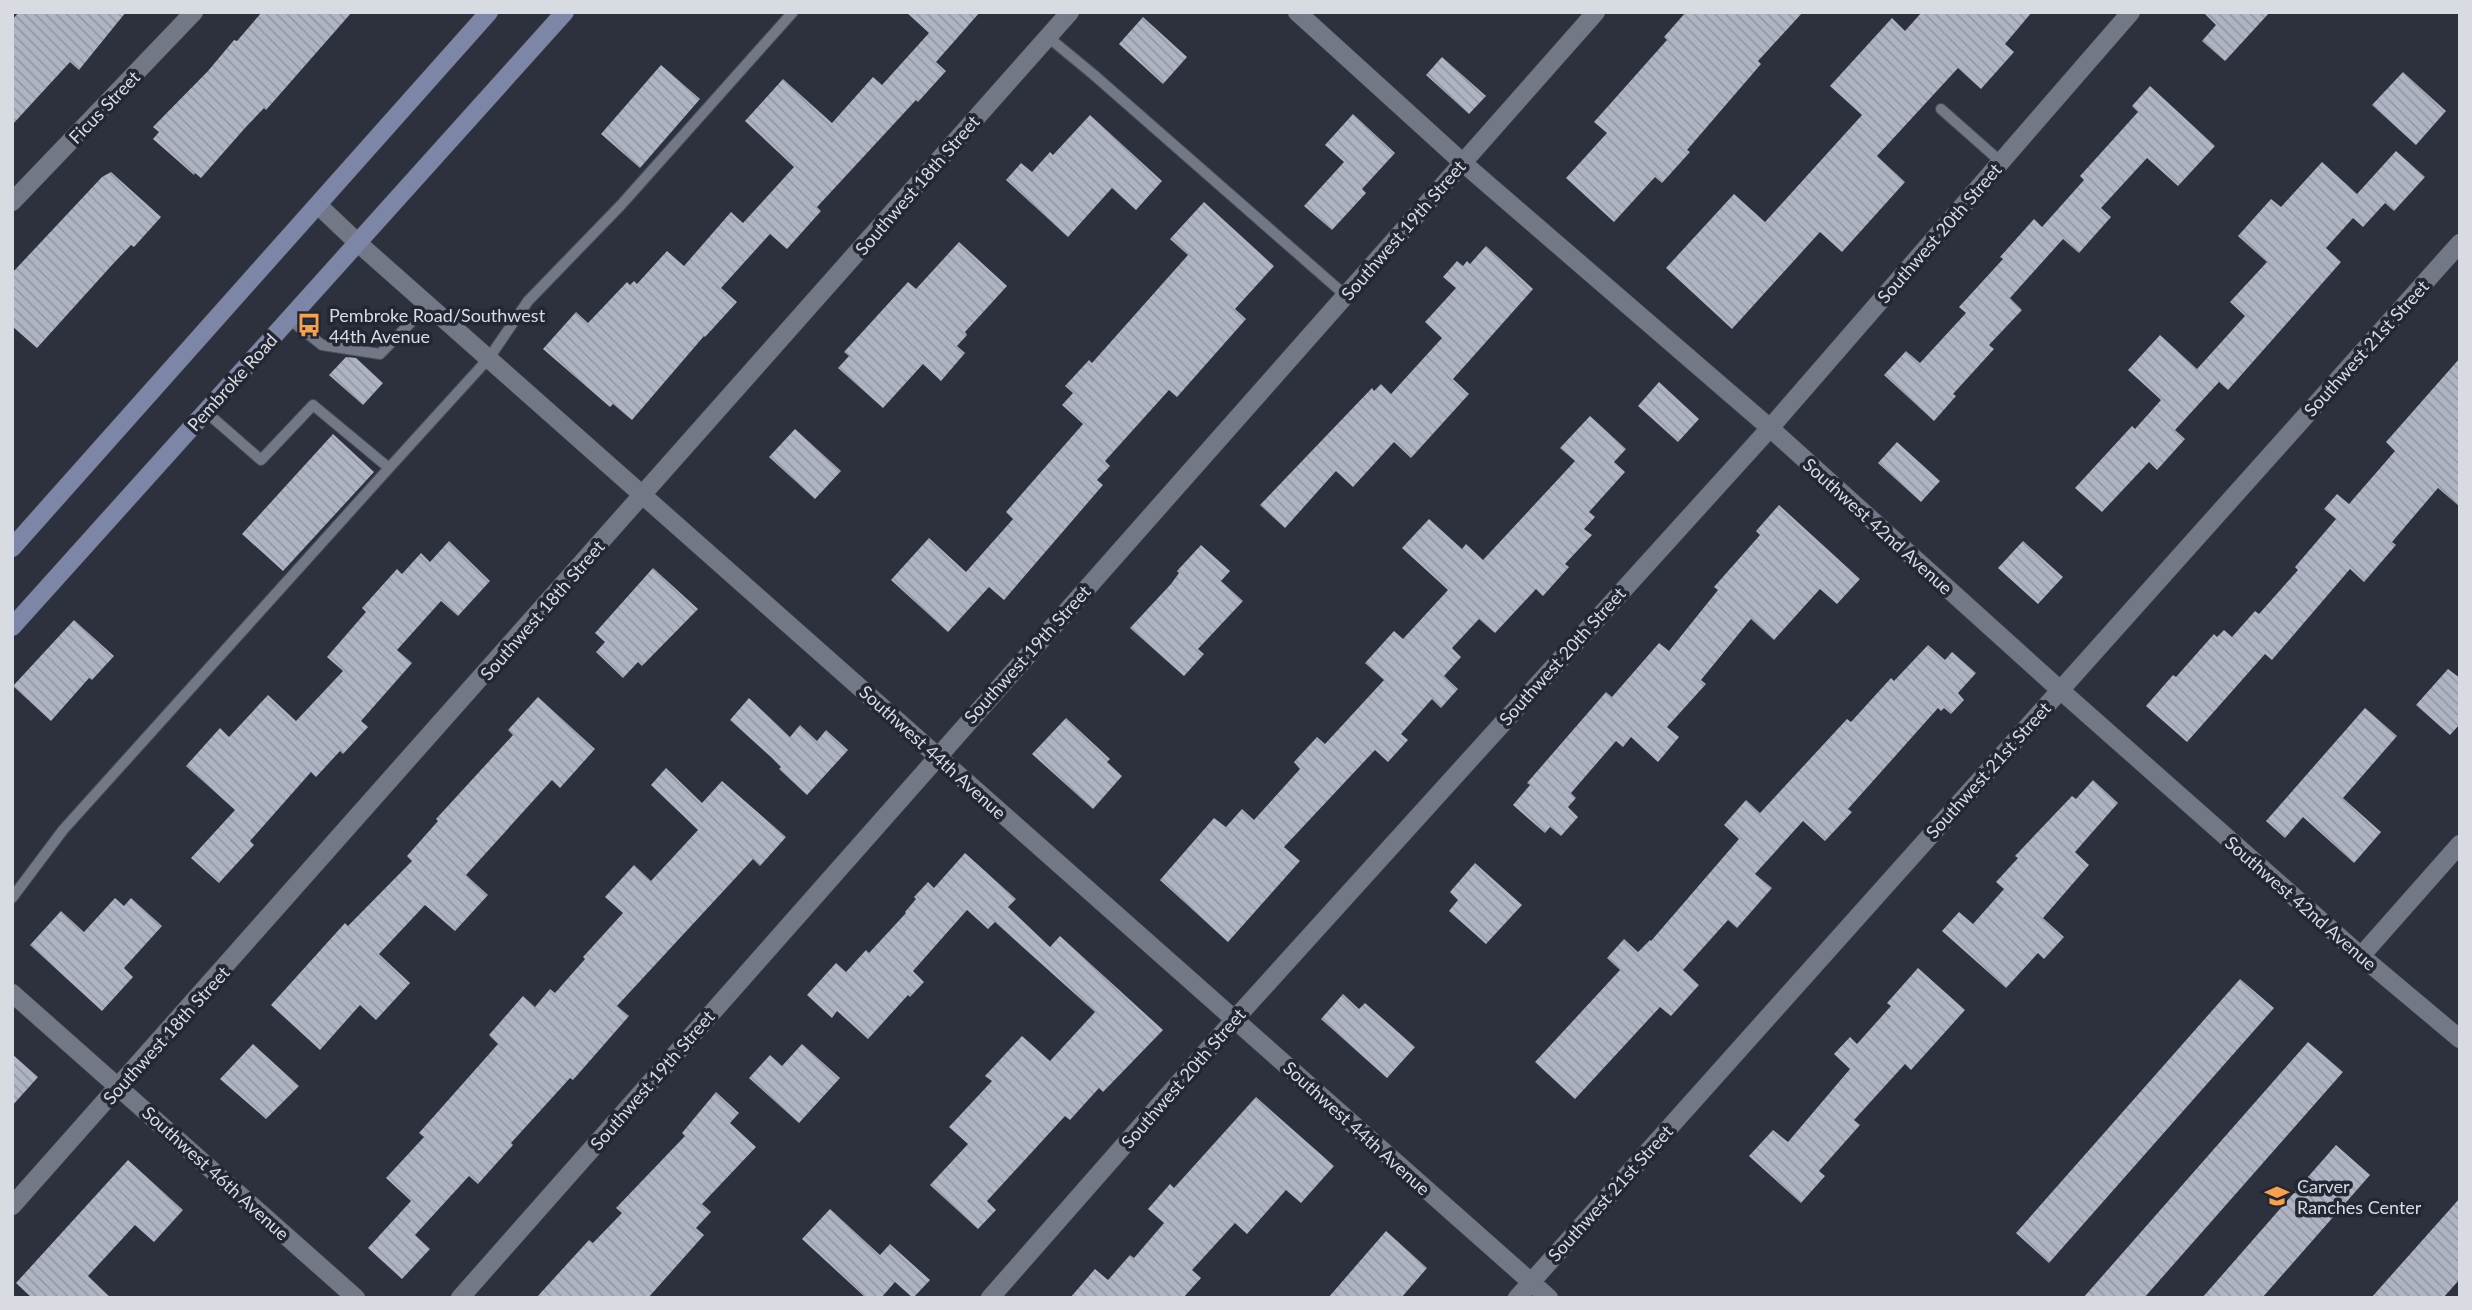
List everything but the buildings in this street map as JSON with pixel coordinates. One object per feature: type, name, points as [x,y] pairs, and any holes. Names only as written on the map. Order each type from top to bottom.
[{"type":"main road","points":[[12,548],[489,12]]},
{"type":"main road","name":"Pembroke Road","points":[[12,627],[562,15]]},
{"type":"main road","points":[[12,554],[31,526]]},
{"type":"street","name":"Ficus Street","points":[[12,202],[194,12]]},
{"type":"street","name":"Southwest 18th Street","points":[[12,1206],[120,1088],[1070,12]]},
{"type":"street","name":"Southwest 42nd Avenue","points":[[1297,12],[1462,162],[1770,428],[2059,690],[2361,956],[2460,1039]]},
{"type":"street","name":"Southwest 19th Street","points":[[460,1298],[1596,12]]},
{"type":"street","name":"Southwest 20th Street","points":[[990,1298],[1234,1020],[1770,428],[2131,12]]},
{"type":"street","name":"Southwest 44th Avenue","points":[[318,205],[1549,1298]]},
{"type":"street","name":"Southwest 21st Street","points":[[1517,1298],[2460,243]]},
{"type":"street","points":[[2361,956],[2460,844]]},
{"type":"street","name":"Southwest 46th Avenue","points":[[12,993],[356,1298]]},
{"type":"lane","points":[[12,898],[64,830],[489,358],[528,301],[630,195],[793,12]]},
{"type":"lane","points":[[1048,37],[1115,92],[1345,295]]},
{"type":"lane","points":[[1941,109],[2001,162]]},
{"type":"lane","points":[[289,319],[322,345],[380,354],[428,305]]},
{"type":"lane","points":[[205,412],[261,460],[313,405],[389,468]]},
{"type":"place","name":"Pembroke Road/Southwest 44th Avenue","points":[[309,325]]},
{"type":"place","name":"Carver Ranches Center","points":[[2277,1196]]}]
